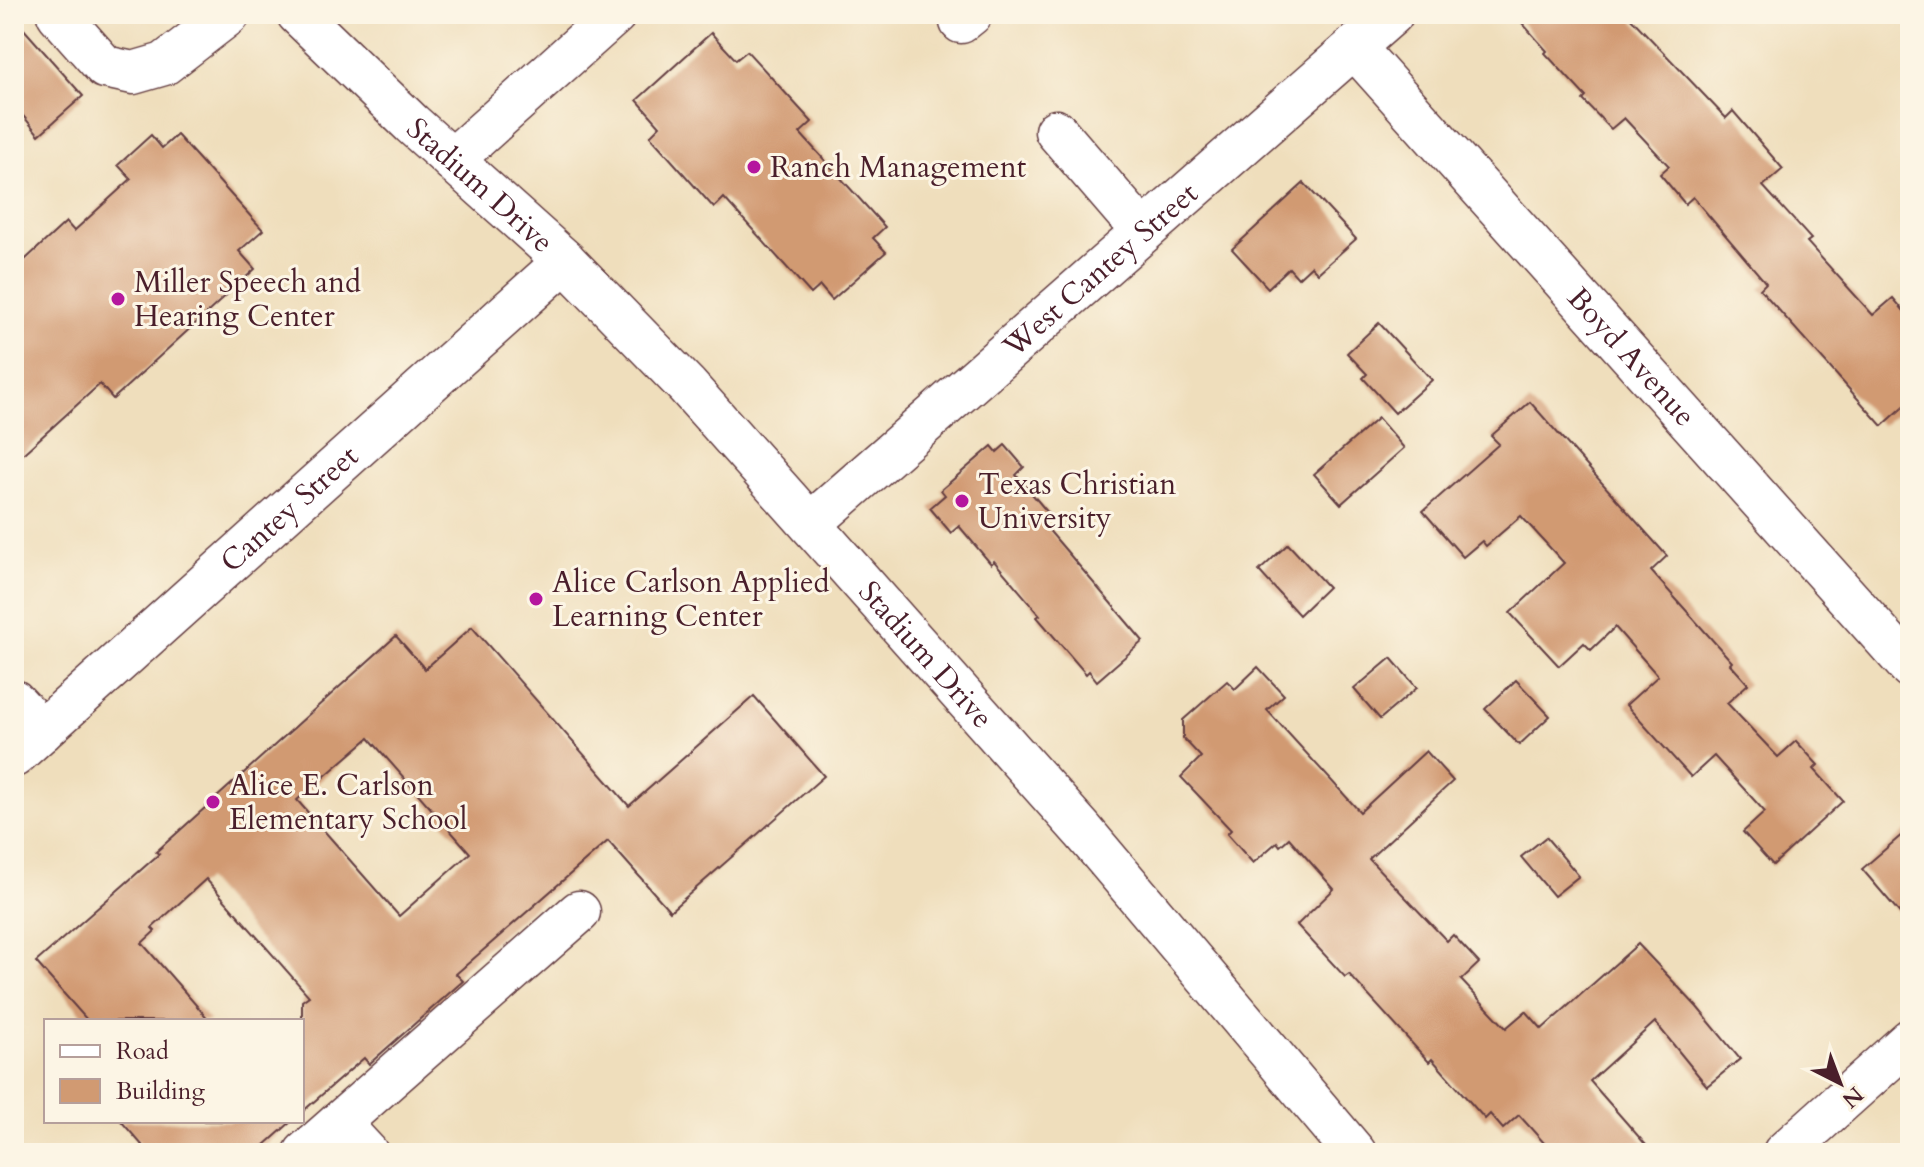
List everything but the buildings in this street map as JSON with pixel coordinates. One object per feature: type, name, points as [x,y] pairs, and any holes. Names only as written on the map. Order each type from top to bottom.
[{"type":"street","points":[[58,14],[105,67],[133,73],[164,64],[229,14]]},
{"type":"street","name":"Stadium Drive","points":[[298,14],[452,160],[565,261],[687,386],[1083,831],[1355,1153]]},
{"type":"street","points":[[452,160],[615,14]]},
{"type":"street","name":"West Cantey Street","points":[[810,524],[1392,14]]},
{"type":"street","name":"Boyd Avenue","points":[[1354,47],[1910,667]]},
{"type":"street","points":[[1056,131],[1143,232]]},
{"type":"street","name":"Cantey Street","points":[[23,729],[565,261]]},
{"type":"street","points":[[305,1153],[579,912]]},
{"type":"street","points":[[1784,1153],[1910,1040]]},
{"type":"street","points":[[339,1123],[367,1153]]},
{"type":"place","name":"Ranch Management","points":[[754,167]]},
{"type":"place","name":"Miller Speech and Hearing Center","points":[[118,299]]},
{"type":"place","name":"Texas Christian University","points":[[962,501]]},
{"type":"place","name":"Alice Carlson Applied Learning Center","points":[[536,599]]},
{"type":"place","name":"Alice E. Carlson Elementary School","points":[[213,802]]}]
